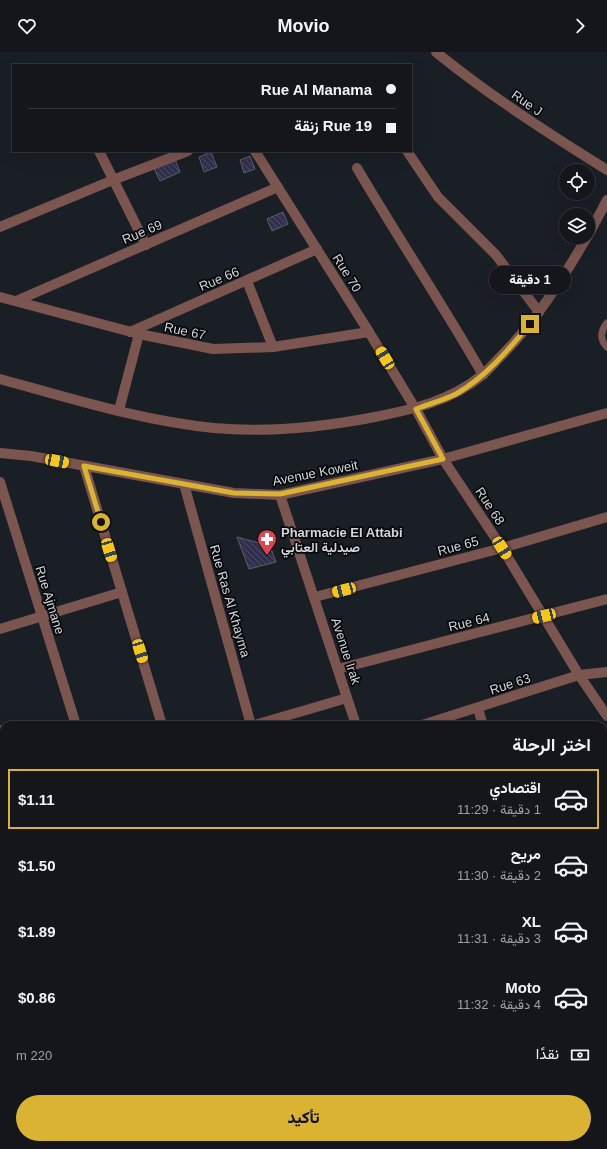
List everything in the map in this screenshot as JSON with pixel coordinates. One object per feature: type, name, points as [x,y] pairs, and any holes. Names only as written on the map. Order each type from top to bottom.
[{"type":"street","name":"Rue J","points":[[436,52],[465,75],[543,130],[607,170]]},
{"type":"street","points":[[99,152],[146,245]]},
{"type":"street","points":[[0,227],[185,152]]},
{"type":"street","name":"Rue 70","points":[[256,152],[369,332],[428,431]]},
{"type":"street","points":[[407,152],[438,197],[496,255],[539,312]]},
{"type":"street","points":[[357,168],[388,222],[450,316],[483,375]]},
{"type":"street","name":"Rue 69","points":[[16,301],[278,188]]},
{"type":"street","points":[[595,223],[607,200]]},
{"type":"street","points":[[0,379],[119,410],[215,428],[264,429],[311,427],[417,411],[455,394],[483,375],[510,347],[539,312],[561,281],[583,244]]},
{"type":"street","name":"Rue 66","points":[[135,333],[317,249]]},
{"type":"street","points":[[247,281],[273,347]]},
{"type":"street","name":"Rue 67","points":[[0,298],[135,333],[213,349],[273,347],[369,332]]},
{"type":"street","points":[[119,410],[135,333]]},
{"type":"street","name":"Avenue Koweit","points":[[0,453],[84,466],[234,493],[280,494],[443,459],[607,413]]},
{"type":"street","name":"Rue 68","points":[[428,431],[443,459],[502,548],[579,675],[607,716]]},
{"type":"street","points":[[84,466],[161,721]]},
{"type":"street","name":"Rue Ajmane","points":[[0,482],[75,721]]},
{"type":"street","name":"Rue Ras Al Khayma","points":[[184,484],[250,721]]},
{"type":"street","name":"Avenue Irak","points":[[280,494],[355,721]]},
{"type":"street","name":"Rue 65","points":[[315,597],[502,548],[607,517]]},
{"type":"street","points":[[0,629],[122,592]]},
{"type":"street","name":"Rue 64","points":[[338,669],[607,599]]},
{"type":"street","name":"Rue 63","points":[[436,721],[478,709],[579,675],[607,672]]},
{"type":"street","points":[[269,721],[347,698]]},
{"type":"street","points":[[478,709],[482,721]]},
{"type":"lane","points":[[607,323],[602,329],[602,340],[607,347]]},
{"type":"building","points":[[211,152],[217,167],[204,172],[199,157]]},
{"type":"building","points":[[250,156],[255,169],[244,173],[240,160]]},
{"type":"building","points":[[174,157],[180,172],[160,181],[153,166]]},
{"type":"building","points":[[283,212],[288,224],[272,231],[267,219]]},
{"type":"building","points":[[237,537],[270,546],[276,562],[249,569]]},
{"type":"place","name":"Pharmacie El Attabi صيدلية العتابي","points":[[267,556]]},
{"type":"route","points":[[101,522],[84,466],[234,493],[261,495],[280,494],[443,459],[416,409],[455,394],[470,385],[483,375],[500,358],[530,324]]}]
